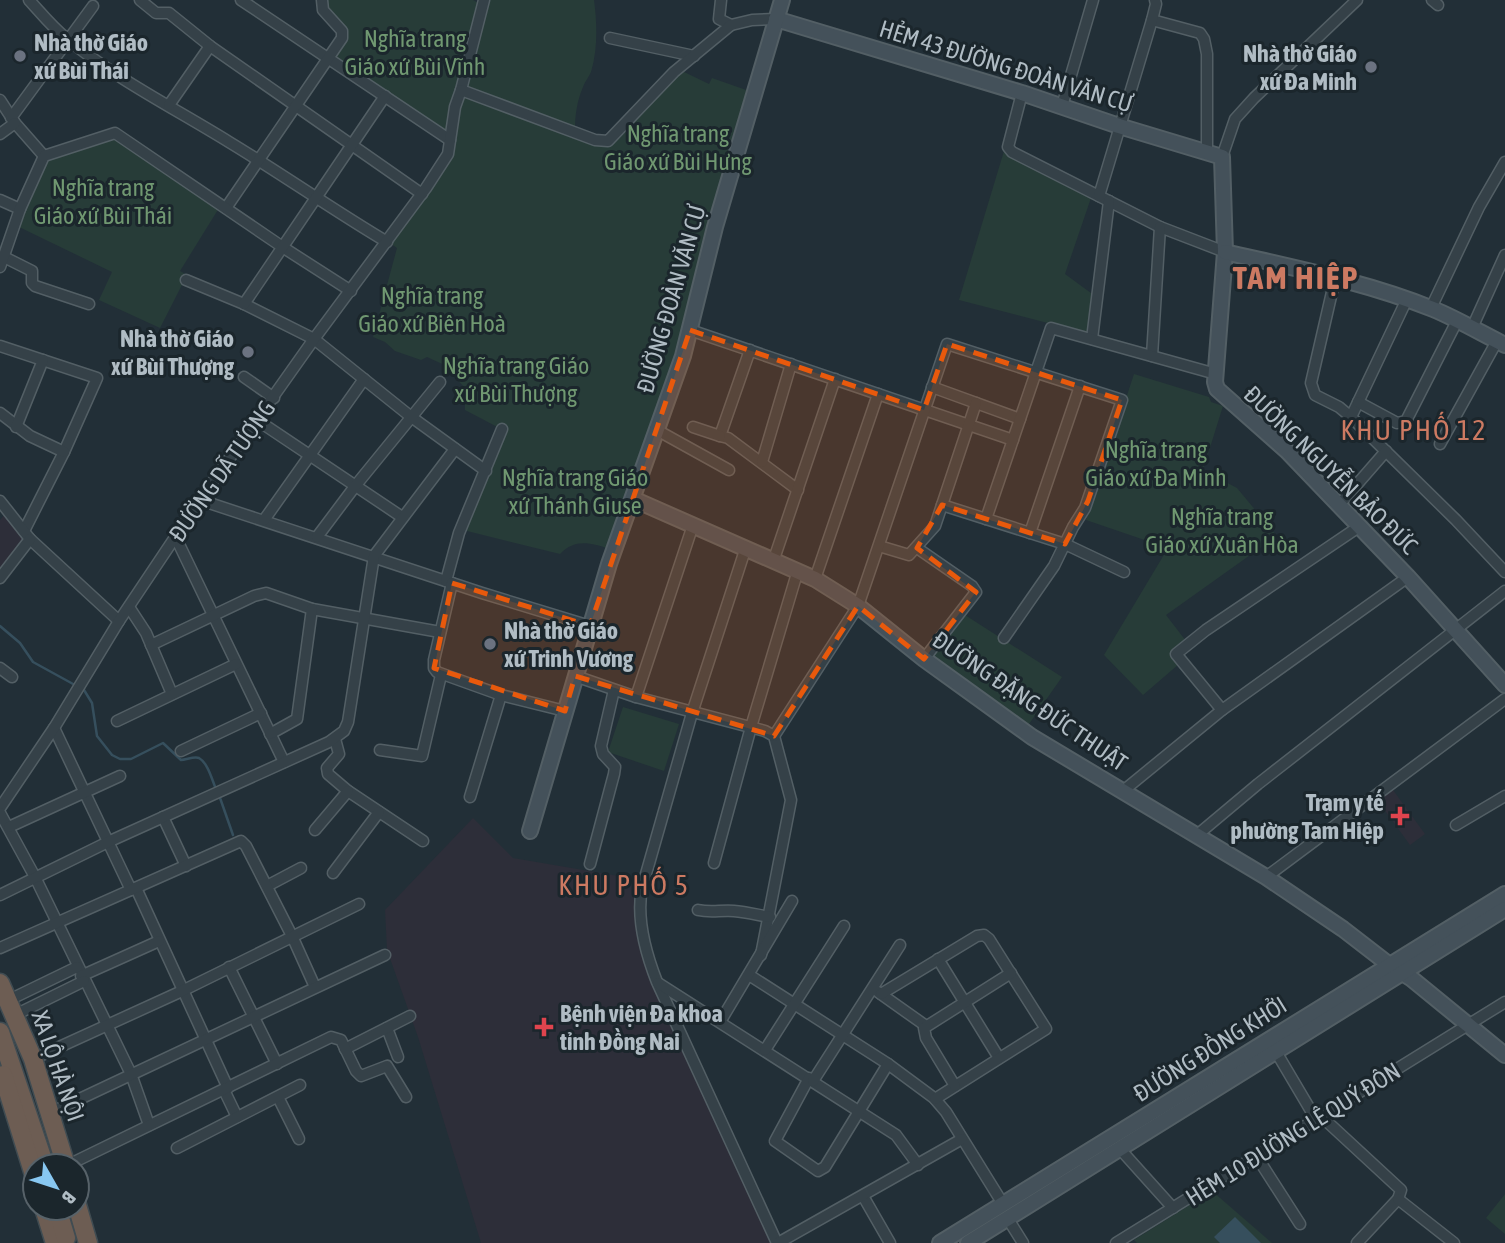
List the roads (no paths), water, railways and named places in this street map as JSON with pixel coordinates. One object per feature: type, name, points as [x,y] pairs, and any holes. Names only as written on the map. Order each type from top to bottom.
[{"type":"highway","name":"XA LỘ HÀ NỘI","points":[[0,983],[33,1059],[62,1152]]},
{"type":"highway","points":[[8,1005],[50,1152]]},
{"type":"highway","points":[[0,1031],[40,1152]]},
{"type":"highway","points":[[0,1065],[27,1152]]},
{"type":"highway","points":[[48,1222],[55,1243]]},
{"type":"highway","points":[[61,1222],[67,1243]]},
{"type":"highway","points":[[70,1222],[76,1243]]},
{"type":"highway","points":[[82,1222],[88,1243]]},
{"type":"street","points":[[29,0],[68,40],[138,89],[169,105],[258,160],[316,200],[387,242]]},
{"type":"street","points":[[139,0],[156,13],[169,13],[210,46],[422,194]]},
{"type":"street","points":[[241,0],[450,140]]},
{"type":"street","points":[[226,208],[342,34],[323,10],[322,0]]},
{"type":"street","name":"ĐƯỜNG DÃ TƯỢNG","points":[[0,811],[119,621],[200,500],[314,339],[422,194],[448,154],[455,107],[484,0]]},
{"type":"street","points":[[721,0],[719,19],[731,25]]},
{"type":"street","name":"ĐƯỜNG ĐOÀN VĂN CỰ","points":[[530,831],[590,626],[690,330],[715,227],[782,0]]},
{"type":"street","points":[[1062,106],[1093,0]]},
{"type":"street","points":[[1222,157],[1235,119],[1357,0]]},
{"type":"street","points":[[1093,339],[1105,198],[1119,126],[1152,20],[1155,1]]},
{"type":"street","points":[[0,134],[13,120],[93,6]]},
{"type":"street","points":[[461,90],[604,141],[615,135],[640,106],[731,25],[776,19]]},
{"type":"street","name":"HẺM 43 ĐƯỜNG ĐOÀN VĂN CỰ","points":[[776,19],[1222,157]]},
{"type":"street","points":[[1152,20],[1200,33],[1204,39],[1207,54],[1207,152]]},
{"type":"street","points":[[610,38],[694,56]]},
{"type":"street","points":[[169,105],[210,46]]},
{"type":"street","points":[[1022,93],[1011,130],[1008,147],[1010,150],[1160,227],[1225,252],[1407,299],[1501,343],[1440,443]]},
{"type":"street","points":[[244,304],[385,96]]},
{"type":"street","points":[[0,100],[13,120],[44,156]]},
{"type":"street","points":[[89,304],[35,286],[32,283],[32,271],[1,262],[20,209],[44,156],[115,132],[351,291]]},
{"type":"street","name":"ĐƯỜNG NGUYỄN BẢO ĐỨC","points":[[1222,157],[1225,252],[1216,385],[1222,395],[1276,440],[1360,526],[1505,685]]},
{"type":"street","points":[[1431,308],[1463,238],[1501,179],[1505,162]]},
{"type":"street","points":[[0,200],[20,209]]},
{"type":"street","points":[[1152,356],[1160,227]]},
{"type":"street","points":[[1472,328],[1505,255]]},
{"type":"street","points":[[1335,279],[1312,387],[1315,395],[1339,407],[1350,417],[1505,572]]},
{"type":"street","points":[[186,280],[244,304],[314,339],[486,471]]},
{"type":"street","points":[[1350,417],[1407,299]]},
{"type":"street","points":[[1358,402],[1397,423],[1406,421],[1458,321]]},
{"type":"street","points":[[986,519],[1051,328],[1216,374]]},
{"type":"street","points":[[690,330],[1013,440]]},
{"type":"street","points":[[774,736],[858,606],[947,344],[1122,400],[1088,501],[1040,587],[1004,638]]},
{"type":"street","points":[[0,346],[97,377],[27,535],[0,578]]},
{"type":"street","points":[[720,436],[750,350]]},
{"type":"street","points":[[16,427],[43,360]]},
{"type":"street","points":[[762,462],[791,364]]},
{"type":"street","points":[[244,377],[274,398]]},
{"type":"street","points":[[264,520],[364,379]]},
{"type":"street","points":[[774,559],[835,379]]},
{"type":"street","points":[[317,537],[411,415],[440,382]]},
{"type":"street","points":[[1030,533],[1080,386]]},
{"type":"street","points":[[932,387],[1020,419]]},
{"type":"street","points":[[815,579],[878,394]]},
{"type":"street","points":[[878,546],[909,555],[935,526],[976,403]]},
{"type":"street","points":[[0,413],[30,436],[64,453]]},
{"type":"street","points":[[257,420],[402,517]]},
{"type":"street","points":[[693,427],[728,438],[798,490]]},
{"type":"street","points":[[502,429],[459,533],[434,668],[442,675],[501,695],[565,711]]},
{"type":"street","points":[[655,429],[729,470]]},
{"type":"street","points":[[0,895],[108,842],[335,739],[344,732],[366,618],[374,556],[455,449]]},
{"type":"street","points":[[1339,505],[1386,451]]},
{"type":"street","name":"ĐƯỜNG ĐẶNG ĐỨC THUẬT","points":[[632,499],[798,570],[858,606],[924,659],[1032,737],[1266,877],[1349,933],[1505,1055]]},
{"type":"street","points":[[0,500],[27,535],[119,621]]},
{"type":"street","points":[[200,500],[590,626]]},
{"type":"street","points":[[942,505],[1065,544],[1124,572]]},
{"type":"street","points":[[636,697],[693,525]]},
{"type":"street","points":[[1222,710],[1176,653],[1360,526]]},
{"type":"street","points":[[176,538],[284,762]]},
{"type":"street","points":[[746,547],[691,713],[641,896],[648,955],[657,982],[777,1243],[962,1139]]},
{"type":"street","points":[[917,548],[972,586],[976,592],[924,659]]},
{"type":"street","points":[[715,863],[751,727],[798,570]]},
{"type":"street","points":[[1123,792],[1222,710],[1408,577]]},
{"type":"street","points":[[1196,836],[1505,590]]},
{"type":"street","points":[[151,645],[260,594],[272,595],[312,609],[440,632]]},
{"type":"street","points":[[129,607],[141,624],[172,694]]},
{"type":"street","points":[[270,734],[297,719],[312,609]]},
{"type":"street","points":[[117,720],[236,664]]},
{"type":"street","points":[[0,668],[12,677]]},
{"type":"street","points":[[380,750],[422,757],[442,675]]},
{"type":"street","points":[[575,676],[636,697],[751,727],[774,736],[791,800],[761,955]]},
{"type":"street","points":[[590,864],[614,774],[614,767],[603,754],[601,746],[614,690]]},
{"type":"street","points":[[470,797],[501,695]]},
{"type":"street","points":[[1266,877],[1505,699]]},
{"type":"street","points":[[181,751],[261,713]]},
{"type":"street","points":[[54,728],[183,991],[237,1118]]},
{"type":"street","points":[[335,739],[339,754],[326,771],[348,791],[423,841]]},
{"type":"street","points":[[9,827],[120,776]]},
{"type":"street","points":[[315,830],[348,791]]},
{"type":"street","points":[[1456,825],[1505,796]]},
{"type":"street","points":[[0,811],[131,1074],[149,1125]]},
{"type":"street","points":[[333,873],[379,812]]},
{"type":"street","points":[[163,817],[186,866]]},
{"type":"street","points":[[0,948],[241,841],[267,886],[315,987]]},
{"type":"street","points":[[267,886],[302,868]]},
{"type":"street","name":"ĐƯỜNG ĐỒNG KHỞI","points":[[968,1243],[1275,1050],[1505,894]]},
{"type":"street","points":[[720,1022],[792,901]]},
{"type":"street","points":[[33,1059],[183,991],[359,904]]},
{"type":"street","name":"ĐƯỜNG ĐỒNG KHỞI","points":[[940,1243],[1396,968],[1505,909]]},
{"type":"street","points":[[698,910],[712,913],[738,911],[769,917]]},
{"type":"street","points":[[765,1050],[845,926]]},
{"type":"street","points":[[881,994],[977,936],[984,935],[1046,1029],[935,1099]]},
{"type":"street","points":[[8,1005],[159,941]]},
{"type":"street","points":[[888,1064],[821,1170],[814,1169],[775,1141],[811,1080],[900,945]]},
{"type":"street","points":[[50,1113],[385,954]]},
{"type":"street","points":[[938,959],[999,1058]]},
{"type":"street","points":[[229,967],[277,1063]]},
{"type":"street","points":[[956,1086],[925,1036],[924,1029],[1011,974]]},
{"type":"street","points":[[8,1005],[81,975]]},
{"type":"street","points":[[749,975],[888,1064],[935,1099],[1003,1204]]},
{"type":"street","points":[[657,982],[902,1140],[918,1165]]},
{"type":"street","points":[[871,987],[926,1026]]},
{"type":"street","name":"HẺM 10 ĐƯỜNG LÊ QUÝ ĐÔN","points":[[1116,1243],[1505,1002]]},
{"type":"street","points":[[345,1049],[410,1016]]},
{"type":"street","points":[[387,1028],[398,1056]]},
{"type":"street","points":[[91,1154],[331,1037],[339,1038],[361,1076],[387,1066],[406,1097]]},
{"type":"street","points":[[1275,1050],[1319,1119],[1398,1186],[1402,1193],[1357,1243]]},
{"type":"street","points":[[177,1148],[300,1085]]},
{"type":"street","points":[[278,1097],[299,1139]]},
{"type":"street","points":[[1120,1149],[1172,1208]]},
{"type":"street","points":[[1257,1157],[1300,1224]]},
{"type":"street","points":[[1053,1173],[1062,1185]]},
{"type":"street","points":[[863,1196],[890,1243]]},
{"type":"street","points":[[1398,1199],[1454,1243]]},
{"type":"street","points":[[1008,1219],[1023,1243]]},
{"type":"water","points":[[1235,1217],[1261,1243],[1220,1243],[1214,1237]]},
{"type":"waterway","points":[[0,626],[20,643],[33,662],[84,690],[92,703],[97,736],[112,755],[120,759],[131,759],[163,743],[181,760],[195,757],[202,760],[216,789]]},
{"type":"waterway","points":[[219,795],[233,835]]},
{"type":"place","name":"Nhà thờ Giáo xứ Bùi Thái","points":[[20,56]]},
{"type":"place","name":"Nhà thờ Giáo xứ Đa Minh","points":[[1371,67]]},
{"type":"place","name":"Nhà thờ Giáo xứ Bùi Thượng","points":[[248,352]]},
{"type":"place","name":"Nhà thờ Giáo xứ Trinh Vương","points":[[490,644]]},
{"type":"place","name":"Trạm y tế phường Tam Hiệp","points":[[1400,816]]},
{"type":"place","name":"Bệnh viện Đa khoa tỉnh Đồng Nai","points":[[544,1027]]},
{"type":"district","name":"TAM HIỆP","points":[[1296,277]]},
{"type":"district","name":"KHU PHỐ 12","points":[[1414,430]]},
{"type":"district","name":"KHU PHỐ 5","points":[[624,885]]},
{"type":"park label","name":"Nghĩa trang Giáo xứ Bùi Vĩnh","points":[[415,52]]},
{"type":"park label","name":"Nghĩa trang Giáo xứ Bùi Hưng","points":[[678,147]]},
{"type":"park label","name":"Nghĩa trang Giáo xứ Bùi Thái","points":[[103,201]]},
{"type":"park label","name":"Nghĩa trang Giáo xứ Biên Hoà","points":[[432,309]]},
{"type":"park label","name":"Nghĩa trang Giáo xứ Bùi Thượng","points":[[516,379]]},
{"type":"park label","name":"Nghĩa trang Giáo xứ Đa Minh","points":[[1156,463]]},
{"type":"park label","name":"Nghĩa trang Giáo xứ Thánh Giuse","points":[[575,491]]},
{"type":"park label","name":"Nghĩa trang Giáo xứ Xuân Hòa","points":[[1222,530]]}]
